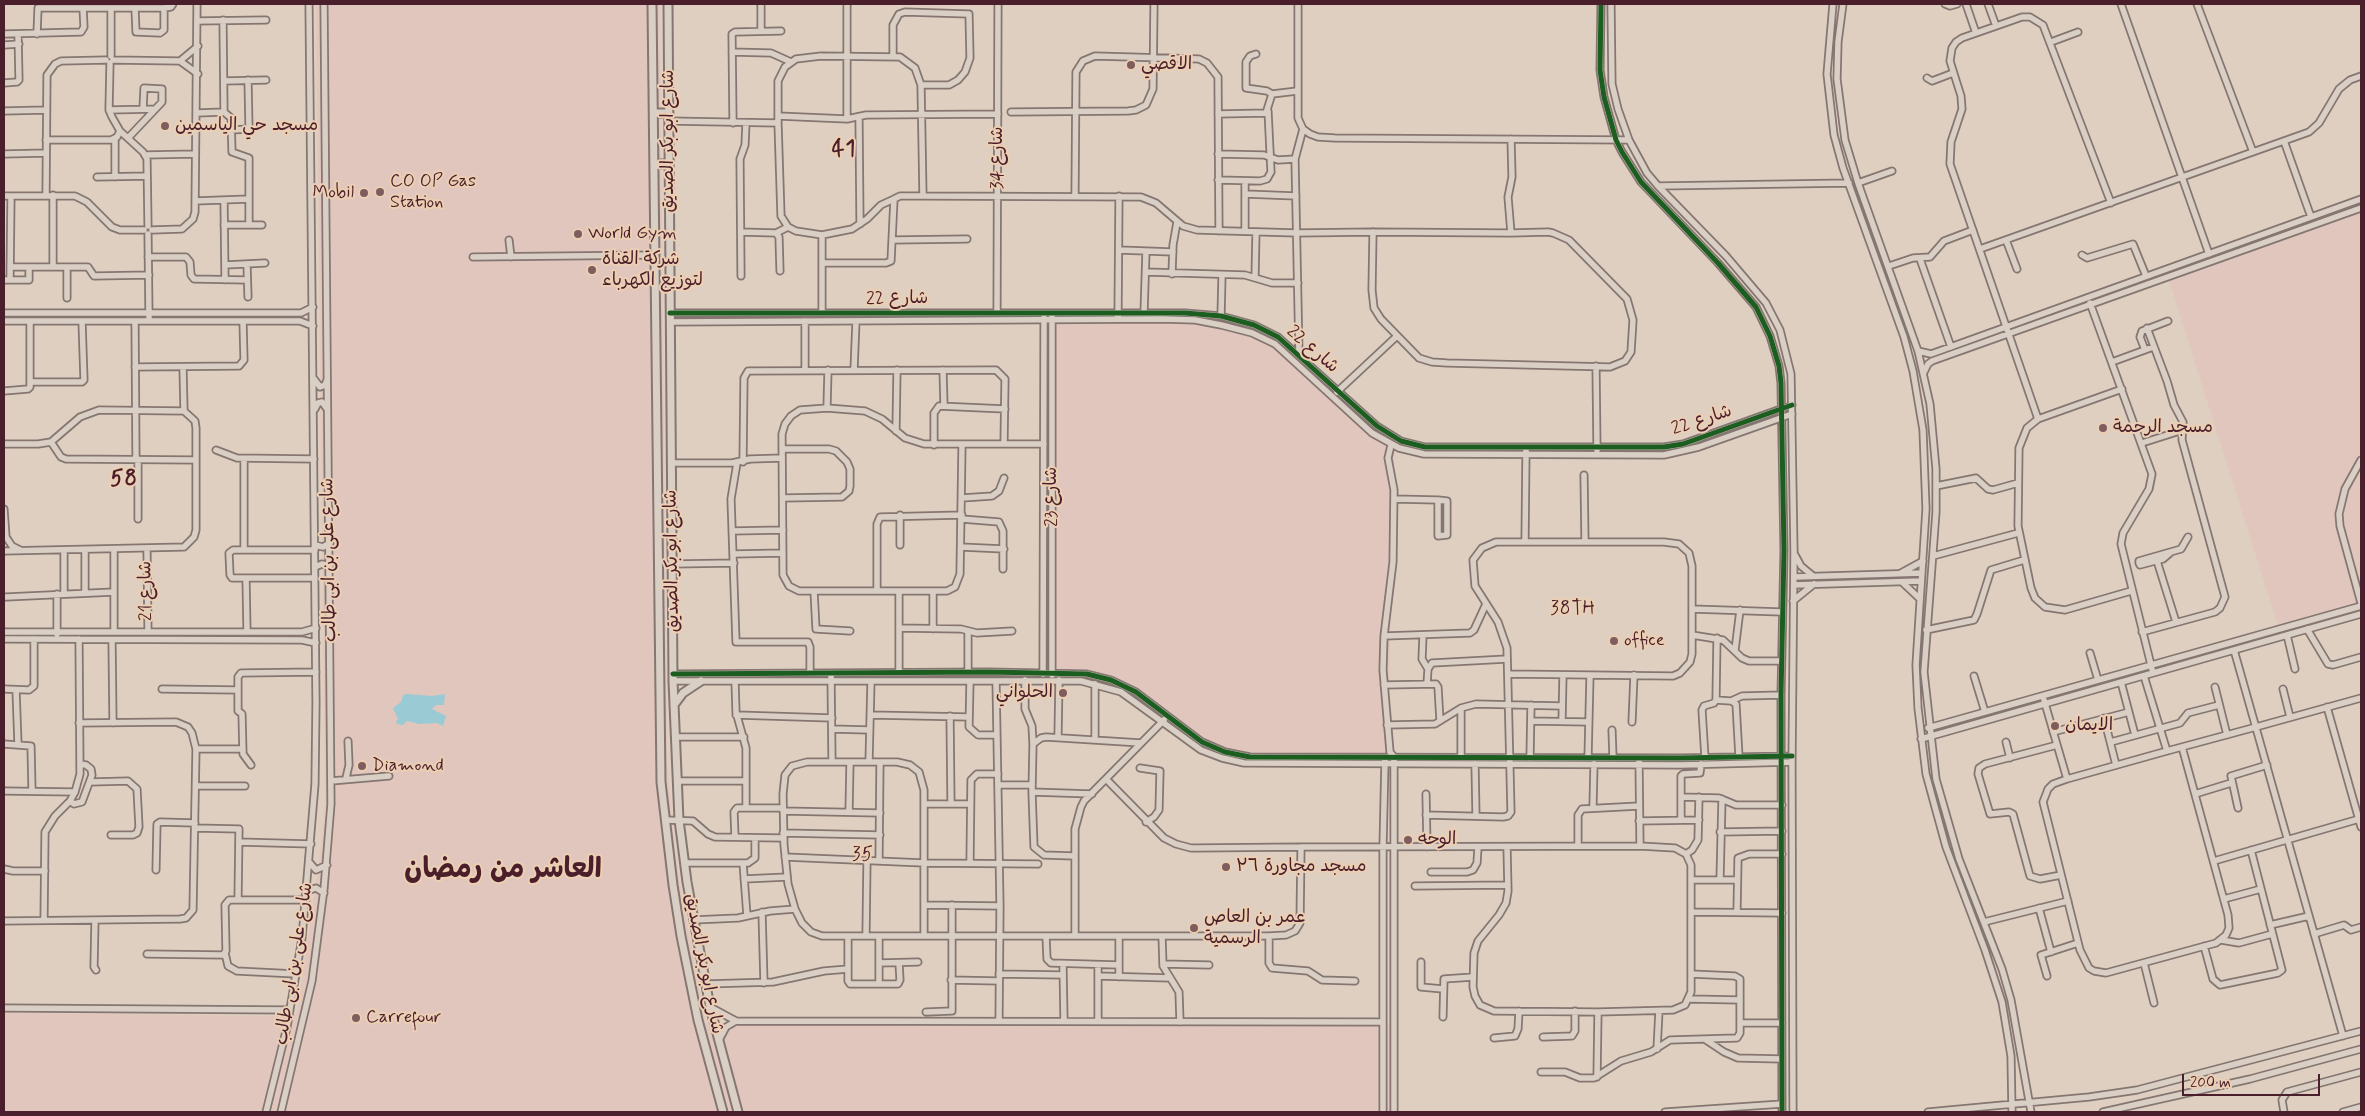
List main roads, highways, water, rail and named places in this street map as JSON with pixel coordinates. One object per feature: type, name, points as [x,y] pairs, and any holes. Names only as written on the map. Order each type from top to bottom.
[{"type":"main road","name":"شارع ابو بكر الصديق","points":[[652,4],[659,726],[665,820],[673,885],[695,1006],[723,1112]]},
{"type":"main road","name":"شارع ابو بكر الصديق","points":[[668,4],[673,678],[679,820],[693,920],[710,1008],[738,1112]]},
{"type":"main road","points":[[654,113],[669,113]]},
{"type":"main road","points":[[654,164],[669,164]]},
{"type":"main road","points":[[657,422],[671,421]]},
{"type":"main road","points":[[674,705],[683,693],[701,681]]},
{"type":"water","points":[[445,694],[444,705],[436,705],[432,709],[446,716],[443,726],[437,723],[419,724],[407,721],[403,725],[397,724],[398,719],[393,708],[401,702],[403,695],[432,696]]},
{"type":"place","name":"الاقصي","points":[[1131,65]]},
{"type":"place","name":"مسجد حي الياسمين","points":[[165,126]]},
{"type":"place","name":"CO OP Gas Station","points":[[380,192]]},
{"type":"place","name":"Mobil","points":[[364,193]]},
{"type":"place","name":"World Gym","points":[[578,234]]},
{"type":"place","name":"شركة القناة لتوزيع الكهرباء","points":[[592,270]]},
{"type":"place","name":"مسجد الرحمة","points":[[2103,428]]},
{"type":"place","name":"office","points":[[1614,641]]},
{"type":"place","name":"الحلواني","points":[[1063,693]]},
{"type":"place","name":"الايمان","points":[[2055,726]]},
{"type":"place","name":"Diamond","points":[[362,766]]},
{"type":"place","name":"الوحه","points":[[1408,840]]},
{"type":"place","name":"مسجد مجاورة ٣٦","points":[[1226,867]]},
{"type":"place","name":"عمر بن العاص الرسمية","points":[[1194,928]]},
{"type":"place","name":"Carrefour","points":[[356,1018]]},
{"type":"district","name":"41","points":[[844,150]]},
{"type":"district","name":"58","points":[[124,480]]},
{"type":"district","name":"38TH","points":[[1573,610]]},
{"type":"district","name":"35","points":[[863,856]]},
{"type":"district","name":"العاشر من رمضان","points":[[503,871]]}]
